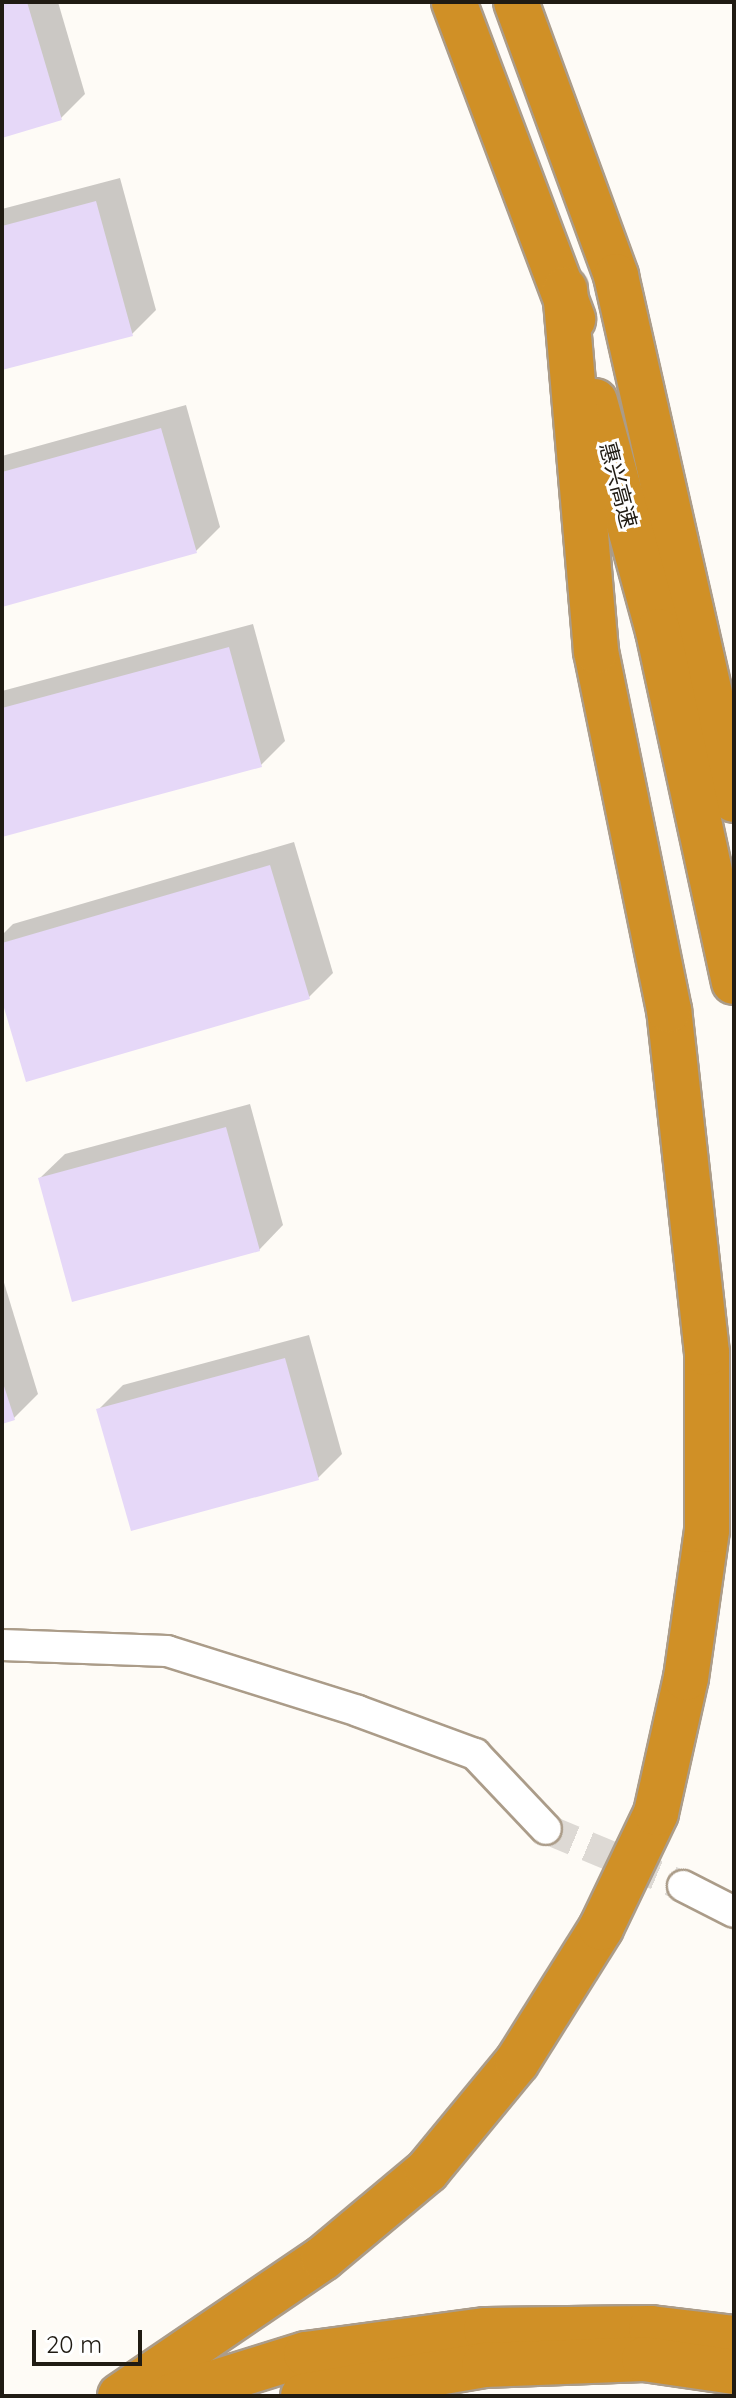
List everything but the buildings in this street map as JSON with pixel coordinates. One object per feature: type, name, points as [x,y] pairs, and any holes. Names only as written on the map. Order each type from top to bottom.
[{"type":"highway","name":"惠兴高速","points":[[454,2],[565,289],[658,631],[734,982]]},
{"type":"highway","name":"惠兴高速","points":[[516,2],[616,276],[734,800]]},
{"type":"highway","points":[[120,2396],[323,2258],[427,2171],[517,2062],[601,1928],[656,1813],[686,1678],[707,1530],[707,1353],[669,1010],[596,651],[565,289]]},
{"type":"highway","points":[[171,2396],[306,2354],[486,2330],[648,2344],[734,2372]]},
{"type":"highway","points":[[303,2396],[484,2365],[648,2344],[734,2338]]},
{"type":"street","points":[[2,1645],[167,1651],[358,1711],[475,1754],[546,1829]]},
{"type":"street","points":[[683,1886],[734,1912]]},
{"type":"tunnel","points":[[546,1829],[683,1886]]}]
